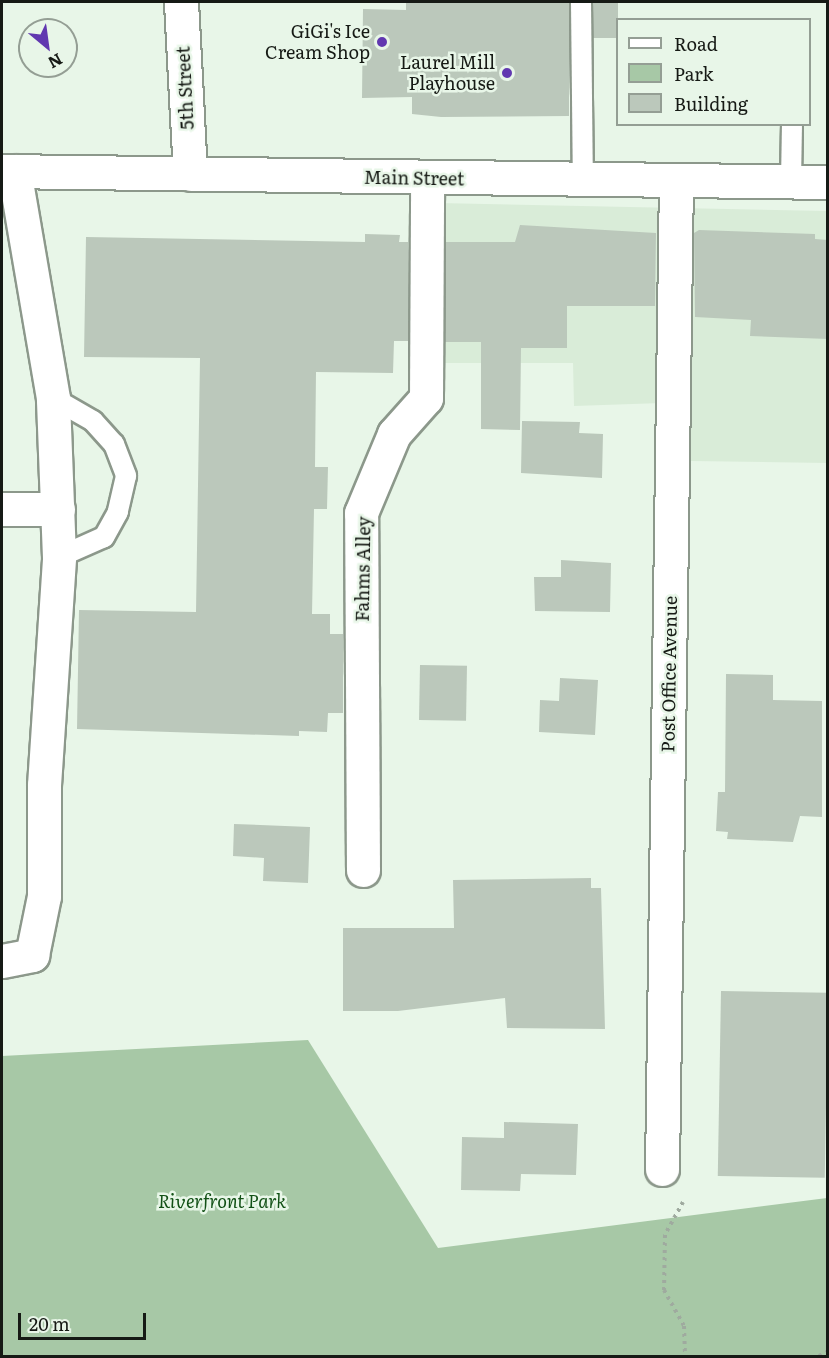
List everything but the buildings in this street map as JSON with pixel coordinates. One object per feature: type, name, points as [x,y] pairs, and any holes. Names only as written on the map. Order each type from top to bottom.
[{"type":"street","name":"5th Street","points":[[181,2],[190,174]]},
{"type":"street","name":"Main Street","points":[[8,171],[583,181],[828,182]]},
{"type":"street","points":[[2,961],[32,955],[44,896],[44,785],[59,557],[53,398],[8,171]]},
{"type":"street","name":"Fahms Alley","points":[[363,870],[361,513],[394,434],[426,398],[427,178]]},
{"type":"street","name":"Post Office Avenue","points":[[662,1169],[676,180]]},
{"type":"street","points":[[2,509],[58,509]]},
{"type":"lane","points":[[581,2],[583,181]]},
{"type":"lane","points":[[791,181],[792,126]]},
{"type":"lane","points":[[53,398],[93,421],[114,444],[126,476],[118,512],[104,537],[59,557]]},
{"type":"path","points":[[685,1356],[684,1326],[664,1290],[665,1235],[689,1191]]},
{"type":"path","points":[[819,1356],[828,1351]]},
{"type":"shaded area","points":[[437,203],[827,211],[827,463],[691,461],[691,402],[574,406],[573,363],[439,363]]},
{"type":"green space","name":"Riverfront Park","points":[[308,1040],[438,1248],[827,1198],[827,1356],[2,1356],[2,1056]]},
{"type":"place","name":"GiGi's Ice Cream Shop","points":[[382,42]]},
{"type":"place","name":"Laurel Mill Playhouse","points":[[507,73]]}]
